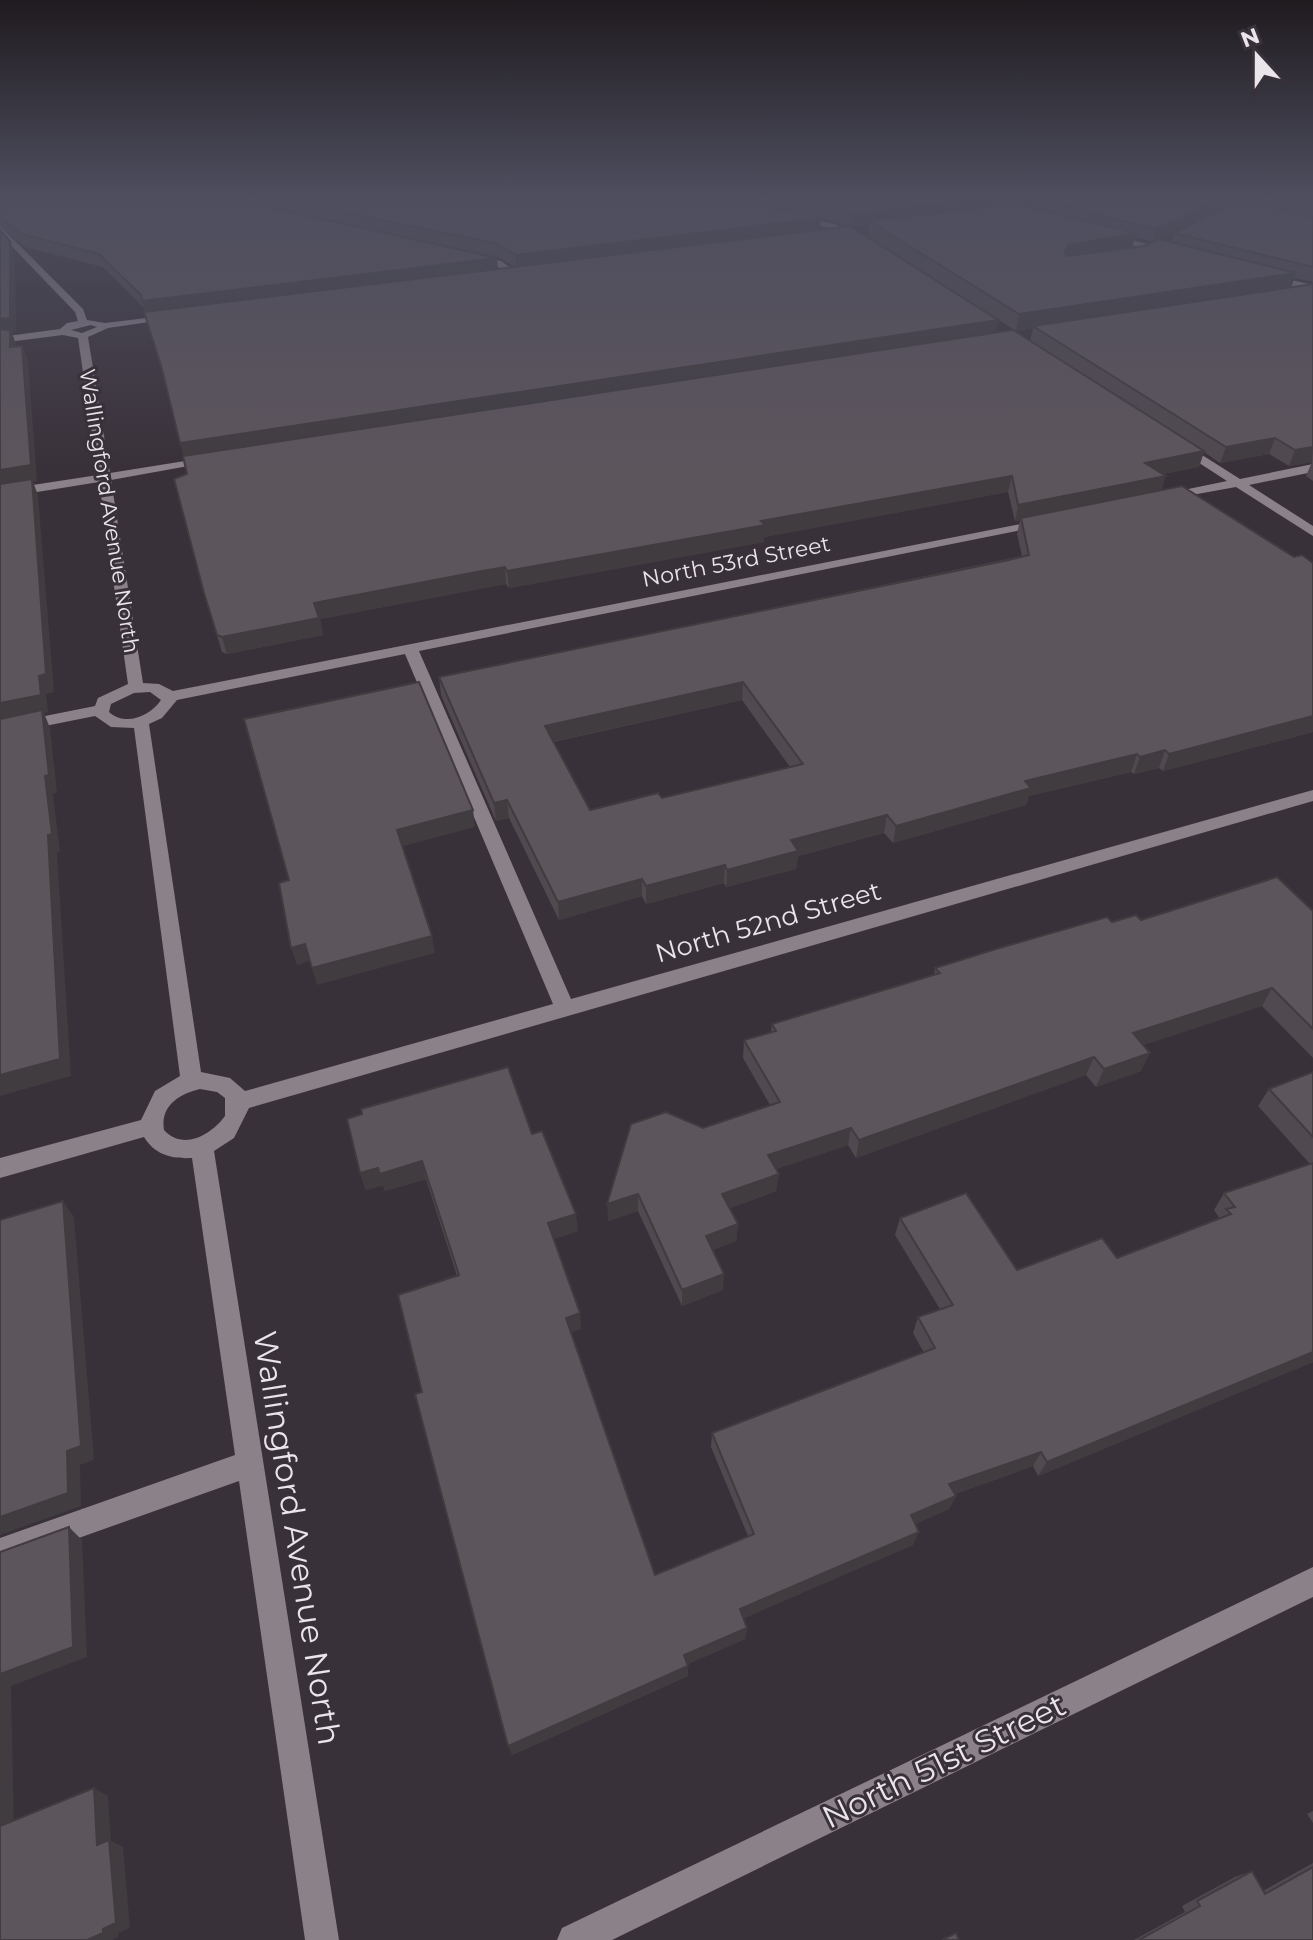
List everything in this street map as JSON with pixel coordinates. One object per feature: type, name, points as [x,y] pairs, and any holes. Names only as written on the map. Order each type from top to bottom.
[{"type":"street","name":"Wallingford Avenue North","points":[[50,285],[80,311],[136,687]]},
{"type":"street","points":[[1285,295],[1313,289]]},
{"type":"street","points":[[0,340],[63,332],[67,327],[83,329],[187,316]]},
{"type":"street","points":[[1174,441],[1313,532]]},
{"type":"street","points":[[0,494],[230,458]]},
{"type":"street","points":[[1155,500],[1313,468]]},
{"type":"street","name":"North 53rd Street","points":[[167,697],[1062,518]]},
{"type":"street","points":[[411,649],[565,1009]]},
{"type":"street","points":[[0,730],[101,710],[111,696],[136,687],[153,687],[167,697],[160,713],[141,722],[111,722],[101,710]]},
{"type":"street","points":[[141,722],[192,1082]]},
{"type":"street","name":"North 52nd Street","points":[[239,1102],[1313,795]]},
{"type":"street","points":[[215,1080],[227,1085],[239,1102],[232,1126],[222,1136],[202,1146],[181,1150],[167,1147],[157,1141],[151,1126],[153,1110],[160,1100],[172,1090],[192,1082],[215,1080]]},
{"type":"street","points":[[0,1168],[151,1126]]},
{"type":"street","name":"Wallingford Avenue North","points":[[202,1146],[322,1940]]},
{"type":"street","points":[[0,1552],[249,1464]]},
{"type":"street","name":"North 51st Street","points":[[574,1940],[1313,1582]]},
{"type":"building","points":[[0,285],[10,285],[10,318],[0,319]]},
{"type":"building","points":[[130,285],[278,285],[142,301],[141,295]]},
{"type":"building","points":[[369,285],[942,285],[998,320],[180,443],[144,312]]},
{"type":"building","points":[[971,285],[1218,285],[1019,314]]},
{"type":"building","points":[[1313,285],[1313,447],[1295,450],[1275,438],[1226,447],[1033,326]]},
{"type":"building","points":[[0,329],[10,330],[10,347],[22,346],[31,465],[0,470]]},
{"type":"building","points":[[1013,330],[1204,451],[1145,463],[1166,476],[1018,505],[1012,476],[761,521],[765,525],[507,571],[505,567],[314,603],[319,618],[222,637],[217,635],[174,479],[187,474],[183,456]]},
{"type":"building","points":[[32,479],[46,674],[39,676],[41,695],[0,703],[0,484]]},
{"type":"building","points":[[1182,486],[1294,557],[1302,555],[1313,563],[1313,716],[1169,754],[1165,750],[1140,757],[1137,754],[1025,781],[1031,788],[896,826],[887,815],[791,840],[798,851],[727,870],[725,865],[646,886],[642,879],[558,902],[507,800],[494,803],[439,677],[1029,555],[1021,518]],"holes":[[[743,682],[803,764],[662,798],[658,793],[590,810],[545,726]]]},
{"type":"building","points":[[419,682],[473,810],[397,830],[432,936],[312,968],[305,944],[291,948],[279,883],[289,880],[244,719]]},
{"type":"building","points":[[42,710],[49,775],[45,776],[52,834],[48,835],[60,1059],[0,1075],[0,719]]},
{"type":"building","points":[[1277,877],[1313,911],[1313,1029],[1272,988],[1133,1033],[1150,1053],[1104,1069],[1094,1057],[859,1140],[851,1128],[768,1155],[779,1174],[722,1194],[738,1224],[706,1236],[724,1274],[682,1290],[638,1194],[607,1204],[631,1124],[666,1112],[703,1128],[780,1102],[744,1040],[776,1031],[772,1024],[940,973],[935,968],[996,949],[1107,917],[1112,922],[1136,915],[1141,920]]},
{"type":"building","points":[[508,1067],[532,1134],[542,1131],[576,1214],[548,1223],[580,1313],[566,1318],[655,1575],[754,1534],[712,1433],[935,1348],[918,1317],[953,1305],[900,1218],[966,1193],[1017,1270],[1102,1238],[1117,1258],[1231,1214],[1226,1209],[1235,1207],[1224,1193],[1313,1163],[1313,1352],[1047,1462],[1041,1452],[949,1484],[956,1496],[911,1515],[919,1532],[740,1609],[747,1628],[684,1655],[688,1666],[508,1746],[415,1394],[422,1392],[398,1295],[459,1275],[422,1161],[380,1174],[378,1168],[360,1173],[347,1119],[362,1114],[361,1109]]},
{"type":"building","points":[[1313,1072],[1313,1137],[1269,1089]]},
{"type":"building","points":[[63,1201],[81,1446],[67,1451],[68,1493],[0,1517],[0,1220]]},
{"type":"building","points":[[69,1527],[73,1647],[0,1674],[0,1552]]},
{"type":"building","points":[[94,1788],[97,1845],[109,1840],[116,1923],[87,1940],[0,1940],[0,1826]]},
{"type":"building","points":[[1313,1867],[1313,1940],[1139,1940],[1200,1906],[1197,1901],[1252,1871],[1265,1894]]},
{"type":"building","points":[[956,1933],[959,1940],[942,1940]]}]
